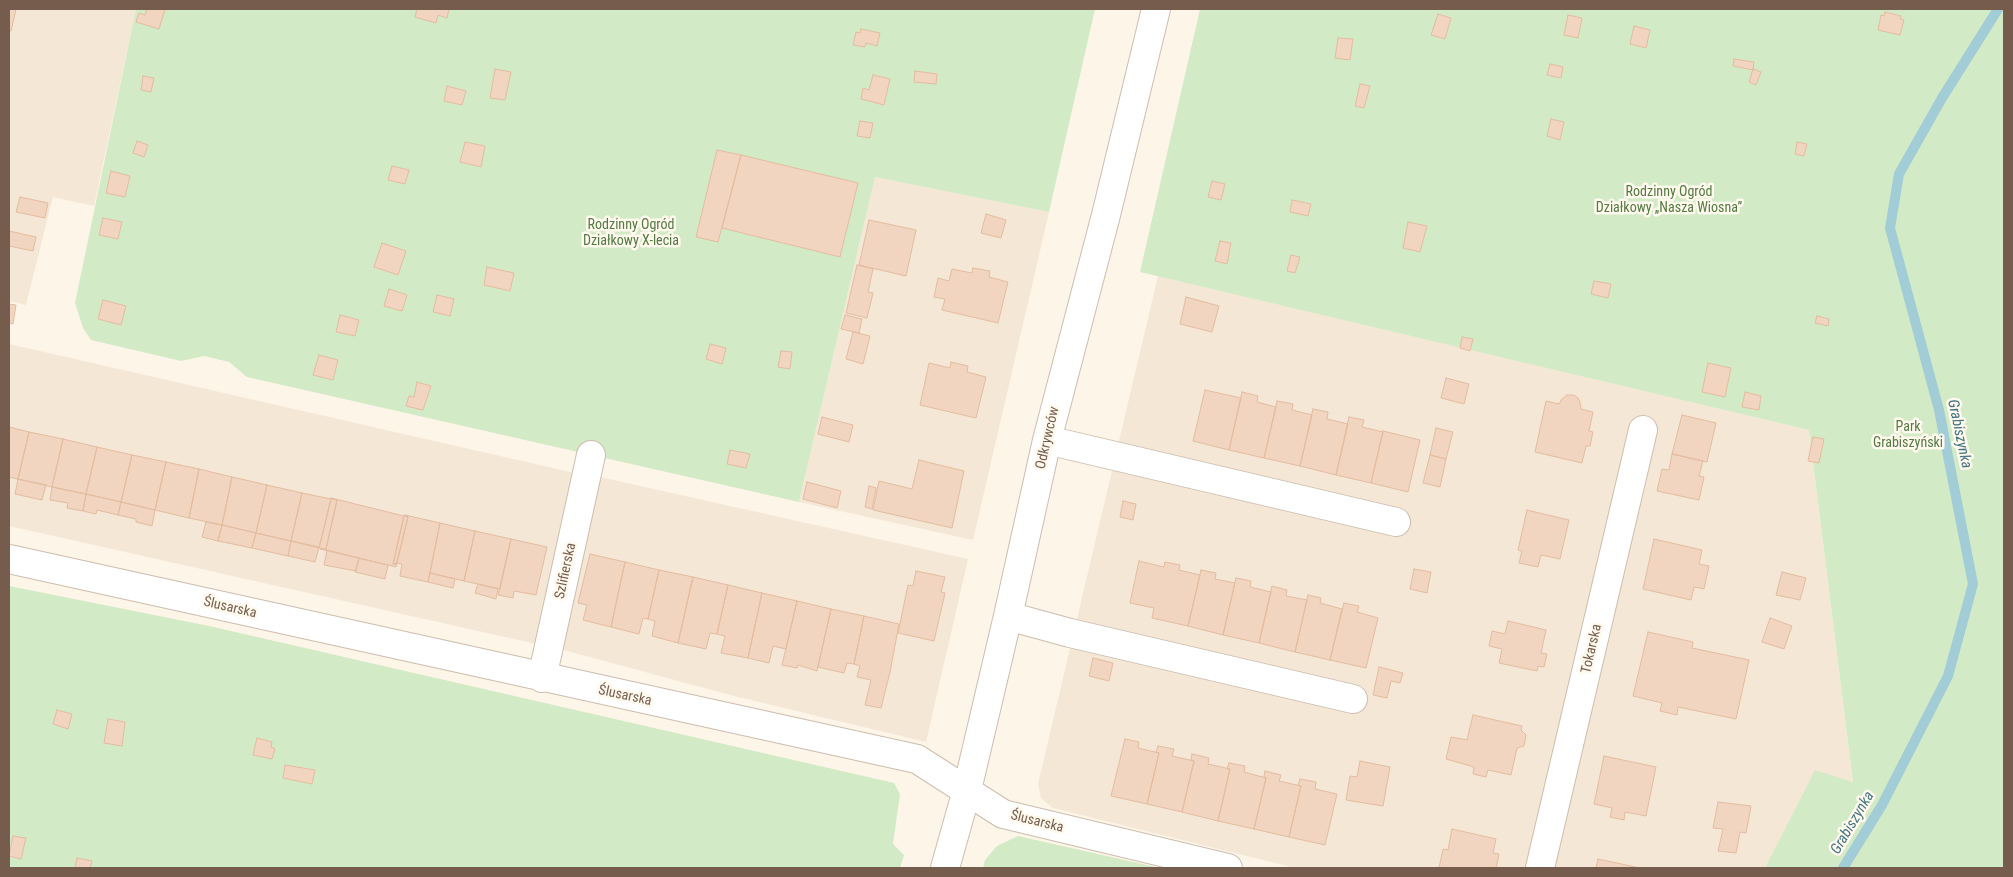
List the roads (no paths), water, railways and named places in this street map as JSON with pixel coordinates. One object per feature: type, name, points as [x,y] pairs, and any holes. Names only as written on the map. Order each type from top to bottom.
[{"type":"street","name":"Odkrywców","points":[[945,868],[967,790],[1047,440],[1106,215],[1156,9]]},
{"type":"street","name":"Tokarska","points":[[1540,868],[1643,430]]},
{"type":"street","points":[[1047,440],[1396,522]]},
{"type":"street","name":"Szlifierska","points":[[542,678],[590,459]]},
{"type":"street","name":"Ślusarska","points":[[9,559],[542,678],[917,759],[1003,814],[1228,868]]},
{"type":"street","points":[[1008,616],[1070,633],[1353,700]]},
{"type":"waterway","name":"Grabiszynka","points":[[1843,868],[1882,805],[1948,676],[1973,584],[1939,410],[1890,228],[1899,174],[1942,98],[1998,9]]},
{"type":"park label","name":"Rodzinny Ogród Działkowy „Nasza Wiosna”","points":[[1669,200]]},
{"type":"park label","name":"Rodzinny Ogród Działkowy X-lecia","points":[[631,234]]},
{"type":"park label","name":"Park Grabiszyński","points":[[1908,436]]}]
